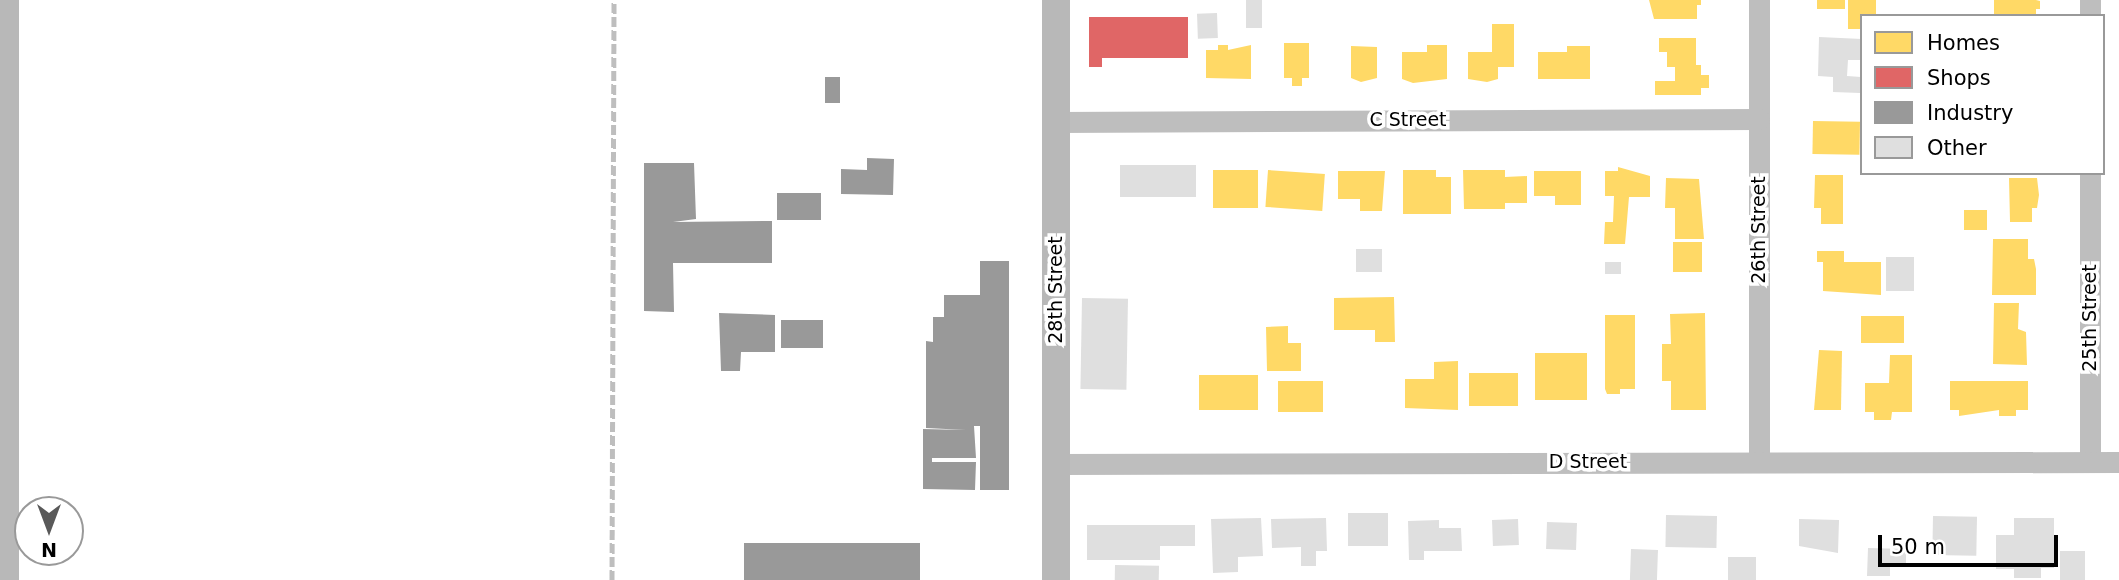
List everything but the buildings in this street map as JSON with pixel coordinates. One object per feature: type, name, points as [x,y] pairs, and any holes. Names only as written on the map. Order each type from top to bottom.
[{"type":"main road","points":[[5,0],[5,580]]},
{"type":"main road","name":"28th Street","points":[[1056,0],[1056,580]]},
{"type":"street","name":"26th Street","points":[[1759,0],[1759,461]]},
{"type":"street","name":"C Street","points":[[1057,122],[1759,119]]},
{"type":"street","name":"25th Street","points":[[2090,175],[2090,462]]},
{"type":"street","name":"D Street","points":[[1056,464],[2119,462]]},
{"type":"railway","points":[[612,580],[614,0]]}]
